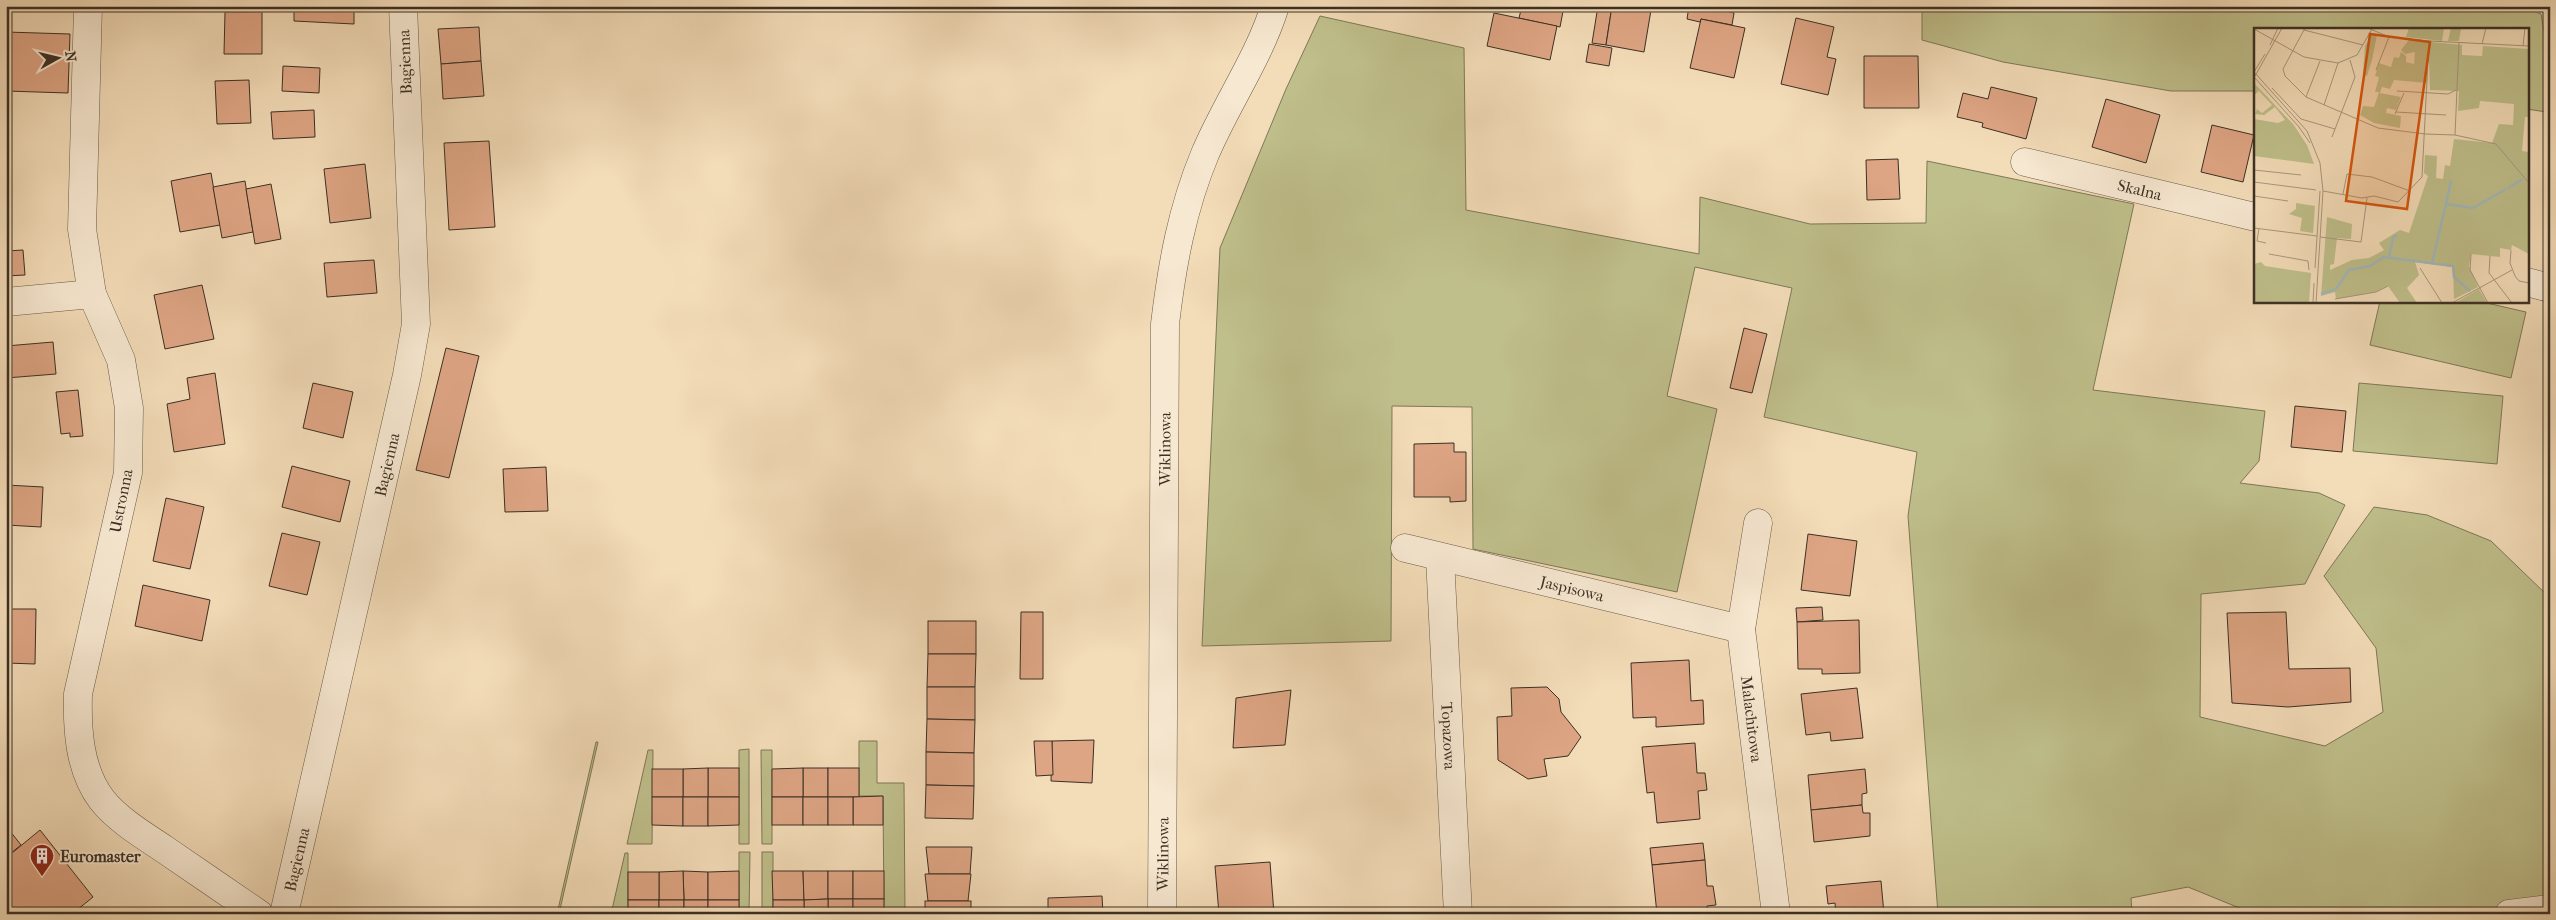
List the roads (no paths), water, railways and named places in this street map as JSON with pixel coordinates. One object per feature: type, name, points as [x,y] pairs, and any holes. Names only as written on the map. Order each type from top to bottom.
[{"type":"street","name":"Ustronna","points":[[88,6],[82,229],[92,294],[121,360],[129,408],[128,472],[78,694],[77,724],[81,749],[88,774],[101,800],[127,824],[258,914]]},
{"type":"street","name":"Bagienna","points":[[284,914],[407,375],[416,324],[403,6]]},
{"type":"street","name":"Wiklinowa","points":[[1162,914],[1165,324],[1173,261],[1188,201],[1206,153],[1239,87],[1275,6]]},
{"type":"street","name":"Skalna","points":[[2025,162],[2254,217]]},
{"type":"street","points":[[2528,282],[2550,288]]},
{"type":"street","points":[[6,302],[92,294]]},
{"type":"street","name":"Malachitowa","points":[[1758,523],[1742,629],[1776,914]]},
{"type":"street","name":"Jaspisowa","points":[[1405,548],[1440,558],[1742,629]]},
{"type":"street","name":"Topazowa","points":[[1440,558],[1458,914]]},
{"type":"street","points":[[2509,914],[2550,909]]},
{"type":"place","name":"Euromaster","points":[[42,877]]}]
